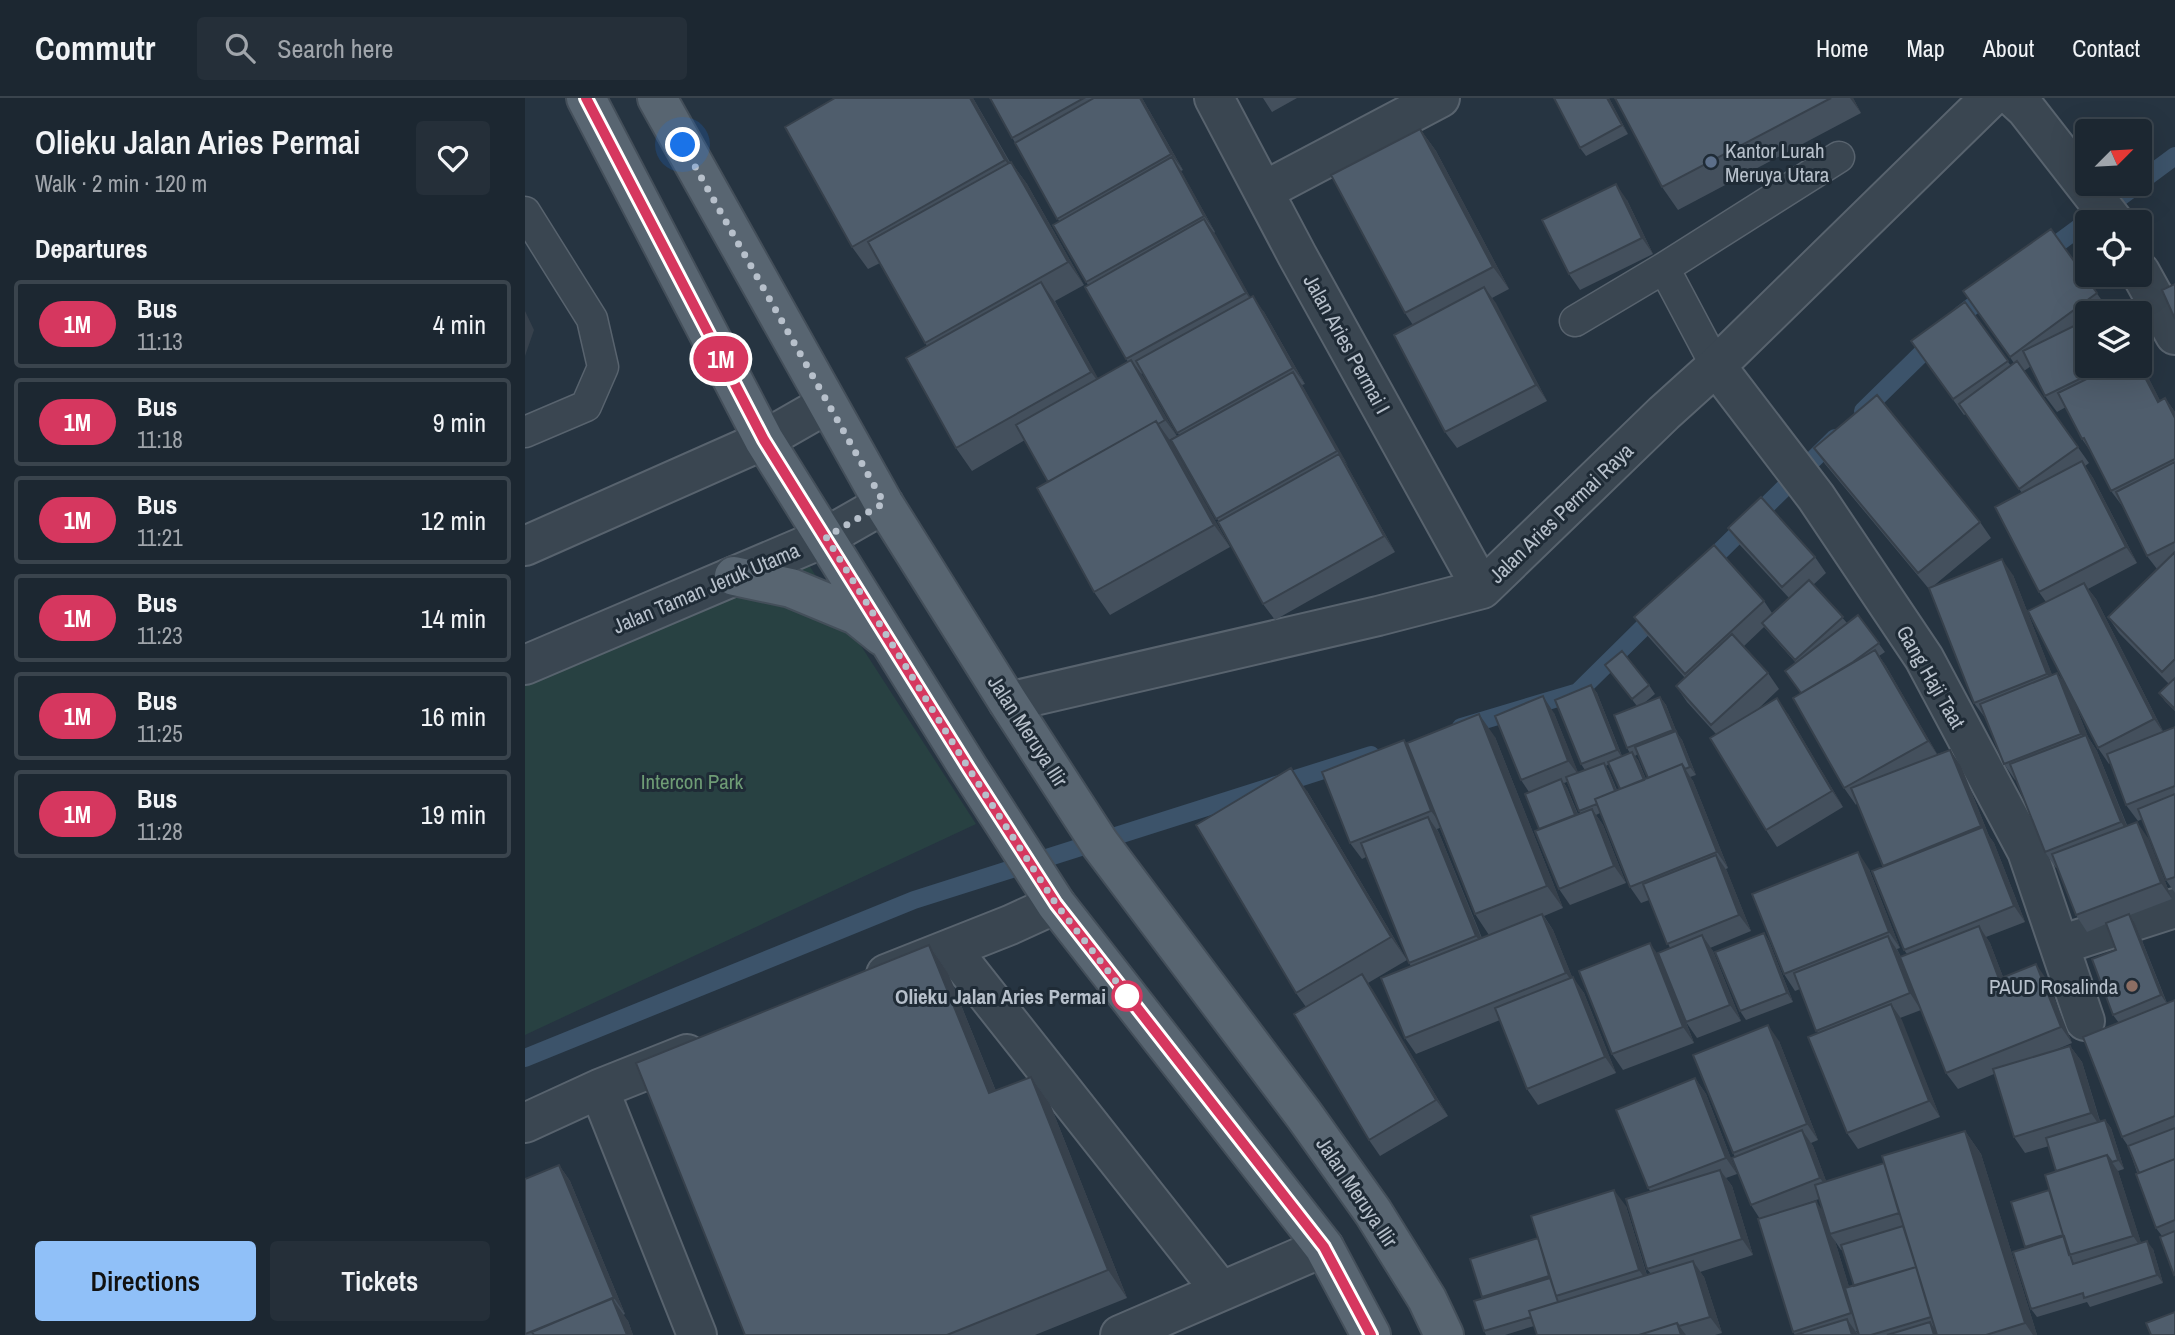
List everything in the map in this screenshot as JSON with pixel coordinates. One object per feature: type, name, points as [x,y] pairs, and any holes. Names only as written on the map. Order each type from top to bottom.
[{"type":"main road","points":[[586,98],[764,440],[969,769],[1056,904],[1324,1247],[1371,1335]]},
{"type":"main road","name":"Jalan Meruya Ilir","points":[[657,98],[884,503],[1008,702],[1100,844],[1296,1104],[1373,1212],[1427,1299],[1444,1335]]},
{"type":"main road","points":[[734,576],[791,588],[856,615],[892,644]]},
{"type":"street","name":"Jalan Aries Permai I","points":[[1214,98],[1482,589]]},
{"type":"street","points":[[1264,191],[1440,98]]},
{"type":"street","points":[[2010,102],[2104,210]]},
{"type":"street","name":"Jalan Aries Permai Raya","points":[[1008,702],[1482,589],[1654,422],[2010,102]]},
{"type":"street","points":[[2148,287],[2175,335]]},
{"type":"street","name":"Gang Haji Taat","points":[[1716,366],[1816,497],[1924,658],[2027,851],[2085,1021]]},
{"type":"street","points":[[525,546],[764,440],[827,404]]},
{"type":"street","name":"Jalan Taman Jeruk Utama","points":[[525,665],[826,537],[884,503]]},
{"type":"street","points":[[850,989],[1056,904]]},
{"type":"street","points":[[2060,945],[2175,908]]},
{"type":"street","points":[[951,949],[1221,1291]]},
{"type":"street","points":[[525,1122],[724,1039]]},
{"type":"street","points":[[599,1089],[697,1335]]},
{"type":"street","points":[[1119,1335],[1324,1247]]},
{"type":"lane","points":[[1575,321],[1839,158]]},
{"type":"lane","points":[[525,212],[592,319],[603,367],[586,406],[525,432]]},
{"type":"lane","points":[[1664,268],[1716,366]]},
{"type":"green space","name":"Intercon Park","points":[[805,559],[976,824],[525,1035],[525,681]]},
{"type":"building","points":[[835,98],[970,98],[1005,160],[852,247],[785,127]]},
{"type":"building","points":[[990,98],[1084,98],[1012,138]]},
{"type":"building","points":[[1094,98],[1140,98],[1171,154],[1057,219],[1015,143]]},
{"type":"building","points":[[1554,98],[1607,98],[1622,125],[1580,148]]},
{"type":"building","name":"Kantor Lurah Meruya Utara","points":[[1615,98],[1831,98],[1662,187]]},
{"type":"building","points":[[1420,129],[1493,267],[1405,313],[1331,175]]},
{"type":"building","points":[[1172,157],[1204,216],[1086,282],[1053,225]]},
{"type":"building","points":[[1011,162],[1068,262],[925,343],[868,242]]},
{"type":"building","points":[[1616,184],[1642,238],[1569,274],[1542,220]]},
{"type":"building","points":[[1204,219],[1246,293],[1126,359],[1085,287]]},
{"type":"building","points":[[2051,229],[2075,262],[2075,287],[2093,287],[2097,293],[2086,301],[2075,301],[2075,309],[2010,357],[1963,291]]},
{"type":"building","points":[[1041,282],[1091,372],[956,448],[906,358]]},
{"type":"building","points":[[2175,284],[2175,319],[2162,290]]},
{"type":"building","points":[[1484,287],[1536,385],[1445,432],[1394,335]]},
{"type":"building","points":[[1253,296],[1293,368],[1177,433],[1136,361]]},
{"type":"building","points":[[1965,302],[2008,361],[1953,399],[1911,341]]},
{"type":"building","points":[[2075,325],[2075,378],[2082,378],[2045,396],[2023,351]]},
{"type":"building","points":[[1131,360],[1165,420],[1158,424],[1156,421],[1048,482],[1016,425]]},
{"type":"building","points":[[2017,361],[2078,447],[2019,489],[1959,404]]},
{"type":"building","points":[[1293,372],[1337,451],[1216,519],[1171,440]]},
{"type":"building","points":[[2089,378],[2145,378],[2158,402],[2165,398],[2175,418],[2175,459],[2111,491],[2058,393]]},
{"type":"building","points":[[1877,395],[1980,522],[1918,573],[1814,448]]},
{"type":"building","points":[[1156,421],[1214,525],[1094,592],[1037,488]]},
{"type":"building","points":[[1339,454],[1384,536],[1263,604],[1218,522]]},
{"type":"building","points":[[2082,461],[2126,547],[2039,592],[1995,507]]},
{"type":"building","points":[[2175,462],[2175,542],[2147,556],[2116,492]]},
{"type":"building","points":[[1761,497],[1815,557],[1782,587],[1728,528]]},
{"type":"building","points":[[1714,545],[1764,601],[1685,674],[1634,617]]},
{"type":"building","points":[[2175,552],[2175,659],[2162,672],[2108,617]]},
{"type":"building","points":[[2002,559],[2047,674],[1974,703],[1929,588]]},
{"type":"building","points":[[1809,580],[1843,617],[1795,660],[1762,623]]},
{"type":"building","points":[[2084,583],[2154,719],[2098,748],[2028,611]]},
{"type":"building","points":[[1858,615],[1879,643],[1801,693],[1785,671]]},
{"type":"building","points":[[1732,634],[1768,673],[1711,725],[1676,686]]},
{"type":"building","points":[[1875,650],[1928,741],[1844,788],[1793,698]]},
{"type":"building","points":[[1622,651],[1649,685],[1632,699],[1605,665]]},
{"type":"building","points":[[2057,673],[2081,734],[2004,764],[1980,704]]},
{"type":"building","points":[[2175,678],[2175,709],[2159,693]]},
{"type":"building","points":[[1591,685],[1617,750],[1581,764],[1555,700]]},
{"type":"building","points":[[1543,696],[1568,761],[1521,780],[1495,716]]},
{"type":"building","points":[[1660,697],[1673,730],[1627,748],[1614,715]]},
{"type":"building","points":[[1777,698],[1832,791],[1766,830],[1710,738]]},
{"type":"building","points":[[1479,714],[1547,886],[1475,914],[1407,743]]},
{"type":"building","points":[[2175,727],[2175,786],[2126,805],[2107,754]]},
{"type":"building","points":[[1676,731],[1690,767],[1685,769],[1682,764],[1648,778],[1635,747]]},
{"type":"building","points":[[2086,735],[2121,822],[2045,852],[2010,764]]},
{"type":"building","points":[[1404,740],[1431,811],[1350,843],[1322,772]]},
{"type":"building","points":[[1950,750],[1981,826],[1883,866],[1851,788]]},
{"type":"building","points":[[1632,752],[1644,780],[1620,789],[1608,762]]},
{"type":"building","points":[[1604,763],[1615,791],[1595,799],[1597,804],[1579,811],[1566,777]]},
{"type":"building","points":[[1682,764],[1717,852],[1630,887],[1595,799]]},
{"type":"building","points":[[1291,768],[1391,937],[1296,993],[1196,825]]},
{"type":"building","points":[[1561,779],[1575,815],[1539,829],[1525,794]]},
{"type":"building","points":[[2175,794],[2175,877],[2166,880],[2138,809]]},
{"type":"building","points":[[1592,809],[1614,866],[1559,889],[1535,831]]},
{"type":"building","points":[[1428,817],[1476,936],[1409,963],[1361,843]]},
{"type":"building","points":[[2137,822],[2161,883],[2076,915],[2052,854]]},
{"type":"building","points":[[1983,827],[2014,906],[1904,950],[1872,871]]},
{"type":"building","points":[[1858,852],[1889,932],[1784,974],[1752,894]]},
{"type":"building","points":[[1716,855],[1739,915],[1667,944],[1643,884]]},
{"type":"building","points":[[1542,914],[1566,973],[1405,1038],[1381,978]]},
{"type":"building","name":"PAUD Rosalinda","points":[[2129,914],[2161,995],[2113,1015],[2092,959],[2116,950],[2106,923]]},
{"type":"building","points":[[1979,926],[1999,979],[2036,964],[2061,1027],[1946,1073],[1900,957]]},
{"type":"building","points":[[1764,933],[1787,993],[1740,1011],[1715,952]]},
{"type":"building","points":[[1702,935],[1730,1005],[1686,1022],[1658,953]]},
{"type":"building","points":[[1888,936],[1910,993],[1816,1031],[1794,973]]},
{"type":"building","points":[[1650,943],[1683,1027],[1612,1054],[1579,971]]},
{"type":"building","points":[[929,945],[989,1093],[1031,1077],[1108,1270],[947,1335],[745,1335],[636,1063]]},
{"type":"building","points":[[1362,974],[1436,1100],[1369,1140],[1294,1014]]},
{"type":"building","points":[[1573,977],[1605,1057],[1527,1089],[1495,1008]]},
{"type":"building","points":[[2175,1000],[2175,1116],[2122,1137],[2083,1037]]},
{"type":"building","points":[[1891,1004],[1929,1101],[1847,1133],[1808,1037]]},
{"type":"building","points":[[1768,1025],[1807,1124],[1733,1153],[1693,1055]]},
{"type":"building","points":[[2070,1046],[2091,1113],[2014,1137],[1993,1069]]},
{"type":"building","points":[[1695,1078],[1726,1158],[1648,1188],[1616,1110]]},
{"type":"building","points":[[2105,1120],[2118,1160],[2112,1162],[2107,1155],[2056,1171],[2046,1138]]},
{"type":"building","points":[[2175,1128],[2175,1159],[2139,1173],[2128,1146]]},
{"type":"building","points":[[1802,1130],[1820,1178],[1751,1205],[1732,1158]]},
{"type":"building","points":[[1965,1131],[2025,1323],[1986,1335],[1937,1335],[1882,1156]]},
{"type":"building","points":[[2107,1155],[2133,1236],[2069,1255],[2045,1175]]},
{"type":"building","points":[[2175,1159],[2175,1220],[2156,1228],[2136,1174]]},
{"type":"building","points":[[1884,1163],[1899,1213],[1830,1234],[1815,1185]]},
{"type":"building","points":[[559,1165],[614,1298],[525,1334],[525,1179]]},
{"type":"building","points":[[1720,1170],[1742,1239],[1647,1269],[1626,1199]]},
{"type":"building","points":[[1614,1190],[1639,1270],[1556,1296],[1531,1216]]},
{"type":"building","points":[[2049,1190],[2063,1235],[2025,1247],[2011,1202]]},
{"type":"building","points":[[1816,1201],[1851,1313],[1793,1332],[1758,1219]]},
{"type":"building","points":[[1903,1226],[1916,1267],[1854,1286],[1841,1245]]},
{"type":"building","points":[[2175,1231],[2175,1274],[2174,1275],[2160,1237]]},
{"type":"building","points":[[2064,1236],[2073,1264],[2147,1241],[2157,1275],[2084,1298],[2083,1293],[2031,1309],[2013,1252]]},
{"type":"building","points":[[1538,1238],[1549,1276],[1482,1297],[1470,1259]]},
{"type":"building","points":[[1693,1261],[1710,1317],[1679,1326],[1677,1323],[1639,1335],[1537,1335],[1529,1311]]},
{"type":"building","points":[[1916,1267],[1931,1317],[1871,1335],[1859,1335],[1845,1288]]},
{"type":"building","points":[[1550,1278],[1558,1302],[1529,1311],[1531,1317],[1484,1331],[1474,1301]]},
{"type":"building","points":[[612,1298],[627,1335],[534,1335],[532,1332]]},
{"type":"building","points":[[2175,1312],[2175,1335],[2151,1335],[2146,1323]]},
{"type":"building","points":[[1847,1319],[1852,1335],[1795,1335]]},
{"type":"building","points":[[1930,1322],[1934,1335],[1887,1335]]},
{"type":"building","points":[[1677,1323],[1681,1335],[1639,1335]]},
{"type":"waterway","points":[[2153,172],[2175,156]]},
{"type":"waterway","points":[[2042,255],[2122,196]]},
{"type":"waterway","points":[[1863,411],[1962,314],[1991,292]]},
{"type":"waterway","points":[[1703,568],[1835,438]]},
{"type":"waterway","points":[[1461,727],[1578,692],[1658,613]]},
{"type":"waterway","points":[[525,1058],[914,900],[1371,755]]},
{"type":"bus line","name":"1M","points":[[586,98],[764,440],[969,769],[1056,904],[1324,1247],[1371,1335]]},
{"type":"place","name":"Kantor Lurah Meruya Utara","points":[[1711,162]]},
{"type":"place","name":"PAUD Rosalinda","points":[[2132,986]]},
{"type":"place","name":"Olieku Jalan Aries Permai","points":[[1127,996]]},
{"type":"route","points":[[683,145],[884,503],[826,537],[1056,904],[1129,998],[1127,996]]}]
